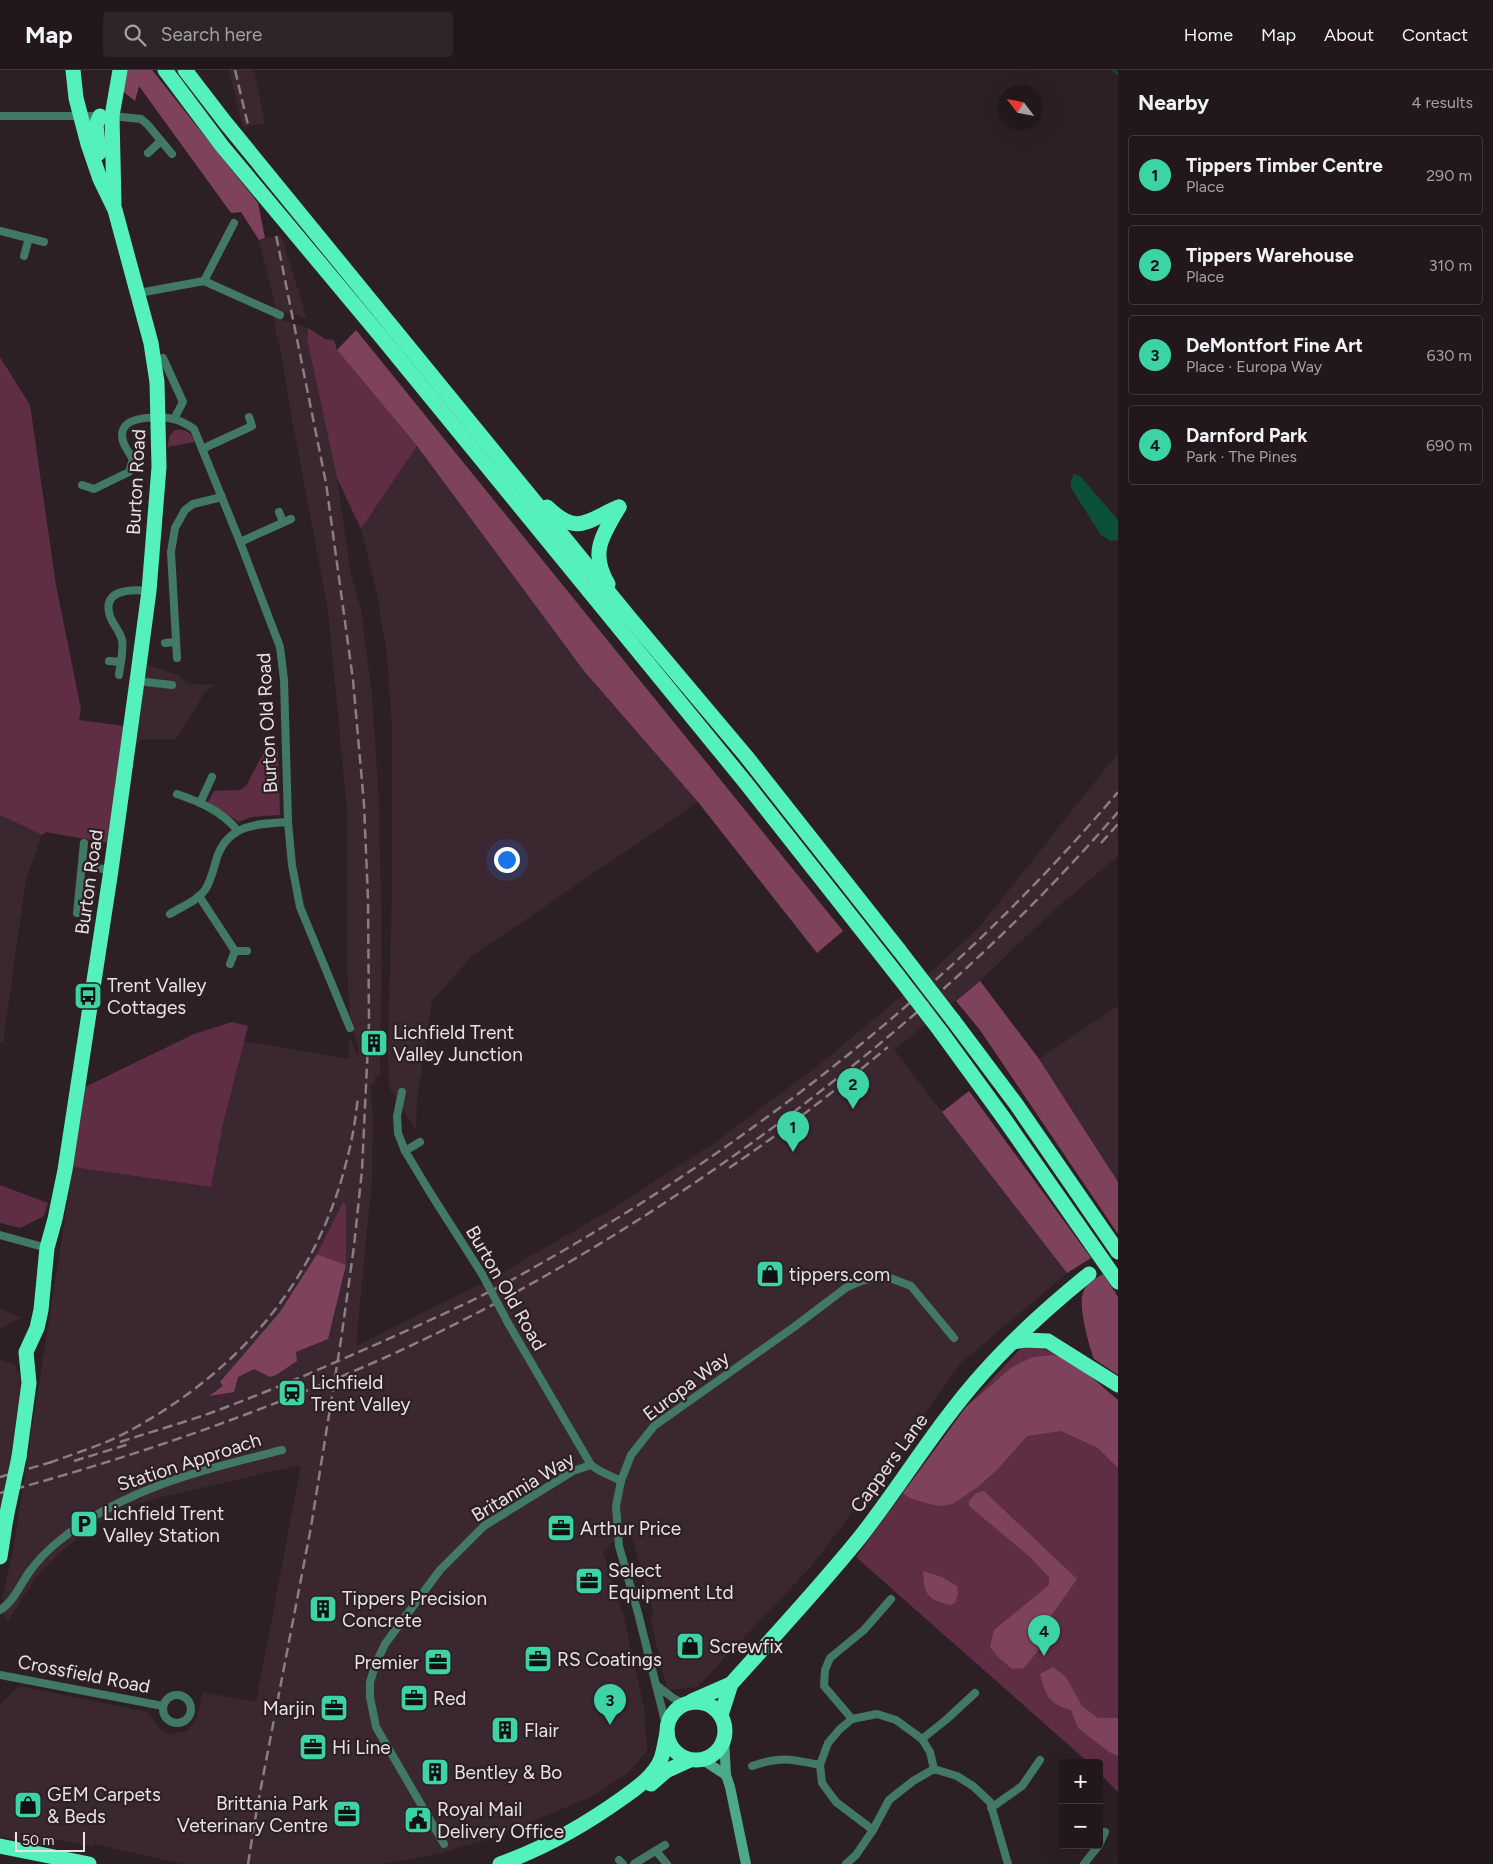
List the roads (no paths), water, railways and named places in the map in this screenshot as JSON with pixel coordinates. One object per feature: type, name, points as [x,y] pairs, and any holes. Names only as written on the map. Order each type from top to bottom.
[{"type":"highway","points":[[73,70],[76,98],[92,158],[100,180],[115,210]]},
{"type":"highway","points":[[115,210],[106,116],[120,70]]},
{"type":"highway","points":[[165,70],[222,146],[383,339],[745,782],[898,976],[1011,1127],[1118,1282]]},
{"type":"highway","points":[[185,70],[225,122],[628,617],[746,756],[953,1020],[1016,1104],[1118,1252]]},
{"type":"highway","points":[[100,180],[96,125],[106,116]]},
{"type":"highway","name":"Burton Road","points":[[0,1558],[19,1457],[29,1383],[26,1352],[38,1328],[47,1248],[55,1219],[64,1170],[111,870],[149,591],[159,467],[157,382],[151,343],[115,210]]},
{"type":"highway","points":[[502,462],[554,514],[566,521],[578,525],[619,507],[603,534],[598,557],[606,579],[628,617]]},
{"type":"highway","name":"Cappers Lane","points":[[721,1715],[731,1684],[861,1536],[940,1426],[983,1373],[1013,1342],[1089,1274]]},
{"type":"highway","points":[[1043,1315],[1043,1327],[1048,1342]]},
{"type":"highway","points":[[1013,1342],[1025,1340],[1048,1342],[1118,1385]]},
{"type":"highway","name":"Cappers Lane","points":[[687,1703],[731,1684]]},
{"type":"highway","points":[[500,1864],[557,1840],[642,1791],[666,1772],[716,1752],[724,1739],[725,1728],[721,1715],[714,1708],[698,1702],[687,1703],[672,1714],[661,1760],[639,1786],[603,1812]]},
{"type":"highway","points":[[667,1731],[669,1742],[674,1750],[681,1756],[696,1760]]},
{"type":"highway","points":[[1,1846],[89,1864]]},
{"type":"street","points":[[0,116],[106,116],[141,119],[172,154]]},
{"type":"street","points":[[148,153],[162,141]]},
{"type":"street","points":[[204,281],[234,223]]},
{"type":"street","points":[[0,231],[44,242]]},
{"type":"street","points":[[24,256],[29,238]]},
{"type":"street","points":[[138,293],[204,281],[280,315]]},
{"type":"street","points":[[163,358],[183,402],[174,419]]},
{"type":"street","points":[[202,449],[252,426],[249,417]]},
{"type":"street","name":"Burton Old Road","points":[[82,485],[94,493],[129,472],[133,458],[124,444],[122,436],[127,424],[139,418],[174,419],[184,422],[194,429],[280,646],[284,680],[288,822],[292,865],[300,907],[350,1028]]},
{"type":"street","points":[[177,658],[171,552],[175,528],[185,510],[193,504],[222,497]]},
{"type":"street","points":[[240,542],[287,520],[279,512]]},
{"type":"street","points":[[119,675],[122,641],[110,618],[108,609],[111,600],[122,591],[149,591]]},
{"type":"street","points":[[165,643],[176,642]]},
{"type":"street","points":[[109,661],[121,662]]},
{"type":"street","points":[[138,682],[172,685]]},
{"type":"street","points":[[200,803],[212,777]]},
{"type":"street","points":[[176,794],[200,803],[229,820],[238,830]]},
{"type":"street","points":[[170,914],[199,896],[209,883],[220,849],[238,830],[255,825],[288,822]]},
{"type":"street","points":[[84,843],[78,910],[87,908]]},
{"type":"street","points":[[82,866],[111,870]]},
{"type":"street","points":[[199,896],[235,951]]},
{"type":"street","points":[[235,951],[247,951]]},
{"type":"street","points":[[230,964],[235,951]]},
{"type":"street","name":"Burton Old Road","points":[[402,1092],[397,1116],[398,1133],[406,1151],[482,1274],[508,1323],[591,1465]]},
{"type":"street","points":[[406,1151],[420,1142]]},
{"type":"street","points":[[0,1235],[47,1248]]},
{"type":"street","name":"Europa Way","points":[[667,1731],[638,1613],[619,1546],[616,1506],[621,1481],[631,1455],[654,1426],[847,1287],[860,1281],[873,1278],[890,1278],[911,1286],[954,1338]]},
{"type":"street","name":"Station Approach","points":[[0,1610],[10,1600],[31,1569],[55,1544],[79,1524],[113,1504],[138,1492],[207,1470],[282,1450]]},
{"type":"street","points":[[591,1465],[621,1481]]},
{"type":"street","name":"Britannia Way","points":[[444,1844],[376,1727],[370,1697],[370,1682],[376,1663],[385,1644],[440,1570],[484,1526],[574,1471],[591,1465]]},
{"type":"street","points":[[852,1719],[824,1686],[826,1670],[830,1658],[864,1630],[891,1599]]},
{"type":"street","name":"Crossfield Road","points":[[0,1674],[163,1706]]},
{"type":"street","points":[[656,1684],[673,1698],[687,1703]]},
{"type":"street","points":[[922,1739],[948,1719],[975,1693]]},
{"type":"street","points":[[873,1830],[836,1802],[822,1784],[820,1765],[828,1743],[840,1729],[852,1719],[877,1714],[896,1720],[922,1739],[930,1752],[934,1769]]},
{"type":"street","points":[[724,1739],[726,1775],[746,1864]]},
{"type":"street","points":[[752,1766],[771,1759],[791,1759],[820,1765]]},
{"type":"street","points":[[696,1760],[726,1775]]},
{"type":"street","points":[[992,1808],[1022,1786],[1040,1760]]},
{"type":"street","points":[[847,1864],[856,1855],[873,1830],[889,1800],[912,1781],[934,1769],[957,1776],[973,1786],[990,1802],[1008,1864]]},
{"type":"street","points":[[1103,1836],[1105,1832]]},
{"type":"street","points":[[634,1864],[666,1845]]},
{"type":"street","points":[[1084,1864],[1096,1849]]},
{"type":"street","points":[[656,1851],[667,1864]]},
{"type":"waterway","points":[[1114,70],[1118,74]]},
{"type":"railway","points":[[235,70],[248,125]]},
{"type":"railway","points":[[248,1864],[311,1527],[341,1340],[362,1170],[369,1023],[368,899],[364,804],[353,680],[326,483],[276,235]]},
{"type":"railway","points":[[120,1442],[202,1416],[249,1398],[327,1366],[446,1313],[506,1283],[591,1234],[675,1181],[756,1125],[835,1065],[911,1002],[983,935],[1053,865],[1118,792]]},
{"type":"railway","points":[[0,1493],[98,1465],[195,1433],[337,1378],[436,1334],[487,1308],[588,1251],[637,1221],[732,1157],[870,1052],[999,938],[1040,897],[1118,812]]},
{"type":"railway","points":[[1101,843],[1118,824]]},
{"type":"railway","points":[[729,1168],[810,1109],[888,1047]]},
{"type":"railway","points":[[49,1463],[100,1445],[129,1431],[169,1407],[206,1380],[239,1350],[269,1317],[295,1281],[317,1242],[335,1200],[350,1148],[358,1096]]},
{"type":"railway","points":[[74,1461],[129,1444]]},
{"type":"railway","points":[[0,1477],[55,1461]]},
{"type":"place","name":"Trent Valley Cottages","points":[[88,996]]},
{"type":"place","name":"Lichfield Trent Valley Junction","points":[[374,1043]]},
{"type":"place","name":"Tippers Warehouse","points":[[853,1109]]},
{"type":"place","name":"Tippers Timber Centre","points":[[793,1152]]},
{"type":"place","name":"tippers.com","points":[[770,1274]]},
{"type":"place","name":"Lichfield Trent Valley","points":[[292,1393]]},
{"type":"place","name":"Lichfield Trent Valley Station","points":[[84,1524]]},
{"type":"place","name":"Arthur Price","points":[[561,1528]]},
{"type":"place","name":"Select Equipment Ltd","points":[[589,1581]]},
{"type":"place","name":"Tippers Precision Concrete","points":[[323,1609]]},
{"type":"place","name":"Screwfix","points":[[690,1646]]},
{"type":"place","name":"Darnford Park","points":[[1044,1656]]},
{"type":"place","name":"RS Coatings","points":[[538,1659]]},
{"type":"place","name":"Premier","points":[[438,1662]]},
{"type":"place","name":"Red","points":[[414,1698]]},
{"type":"place","name":"Marjin","points":[[334,1708]]},
{"type":"place","name":"DeMontfort Fine Art","points":[[610,1725]]},
{"type":"place","name":"Flair","points":[[505,1730]]},
{"type":"place","name":"Hi Line","points":[[313,1747]]},
{"type":"place","name":"Bentley & Bo","points":[[435,1772]]},
{"type":"place","name":"GEM Carpets & Beds","points":[[28,1805]]},
{"type":"place","name":"Brittania Park Veterinary Centre","points":[[347,1814]]},
{"type":"place","name":"Royal Mail Delivery Office","points":[[418,1820]]}]
